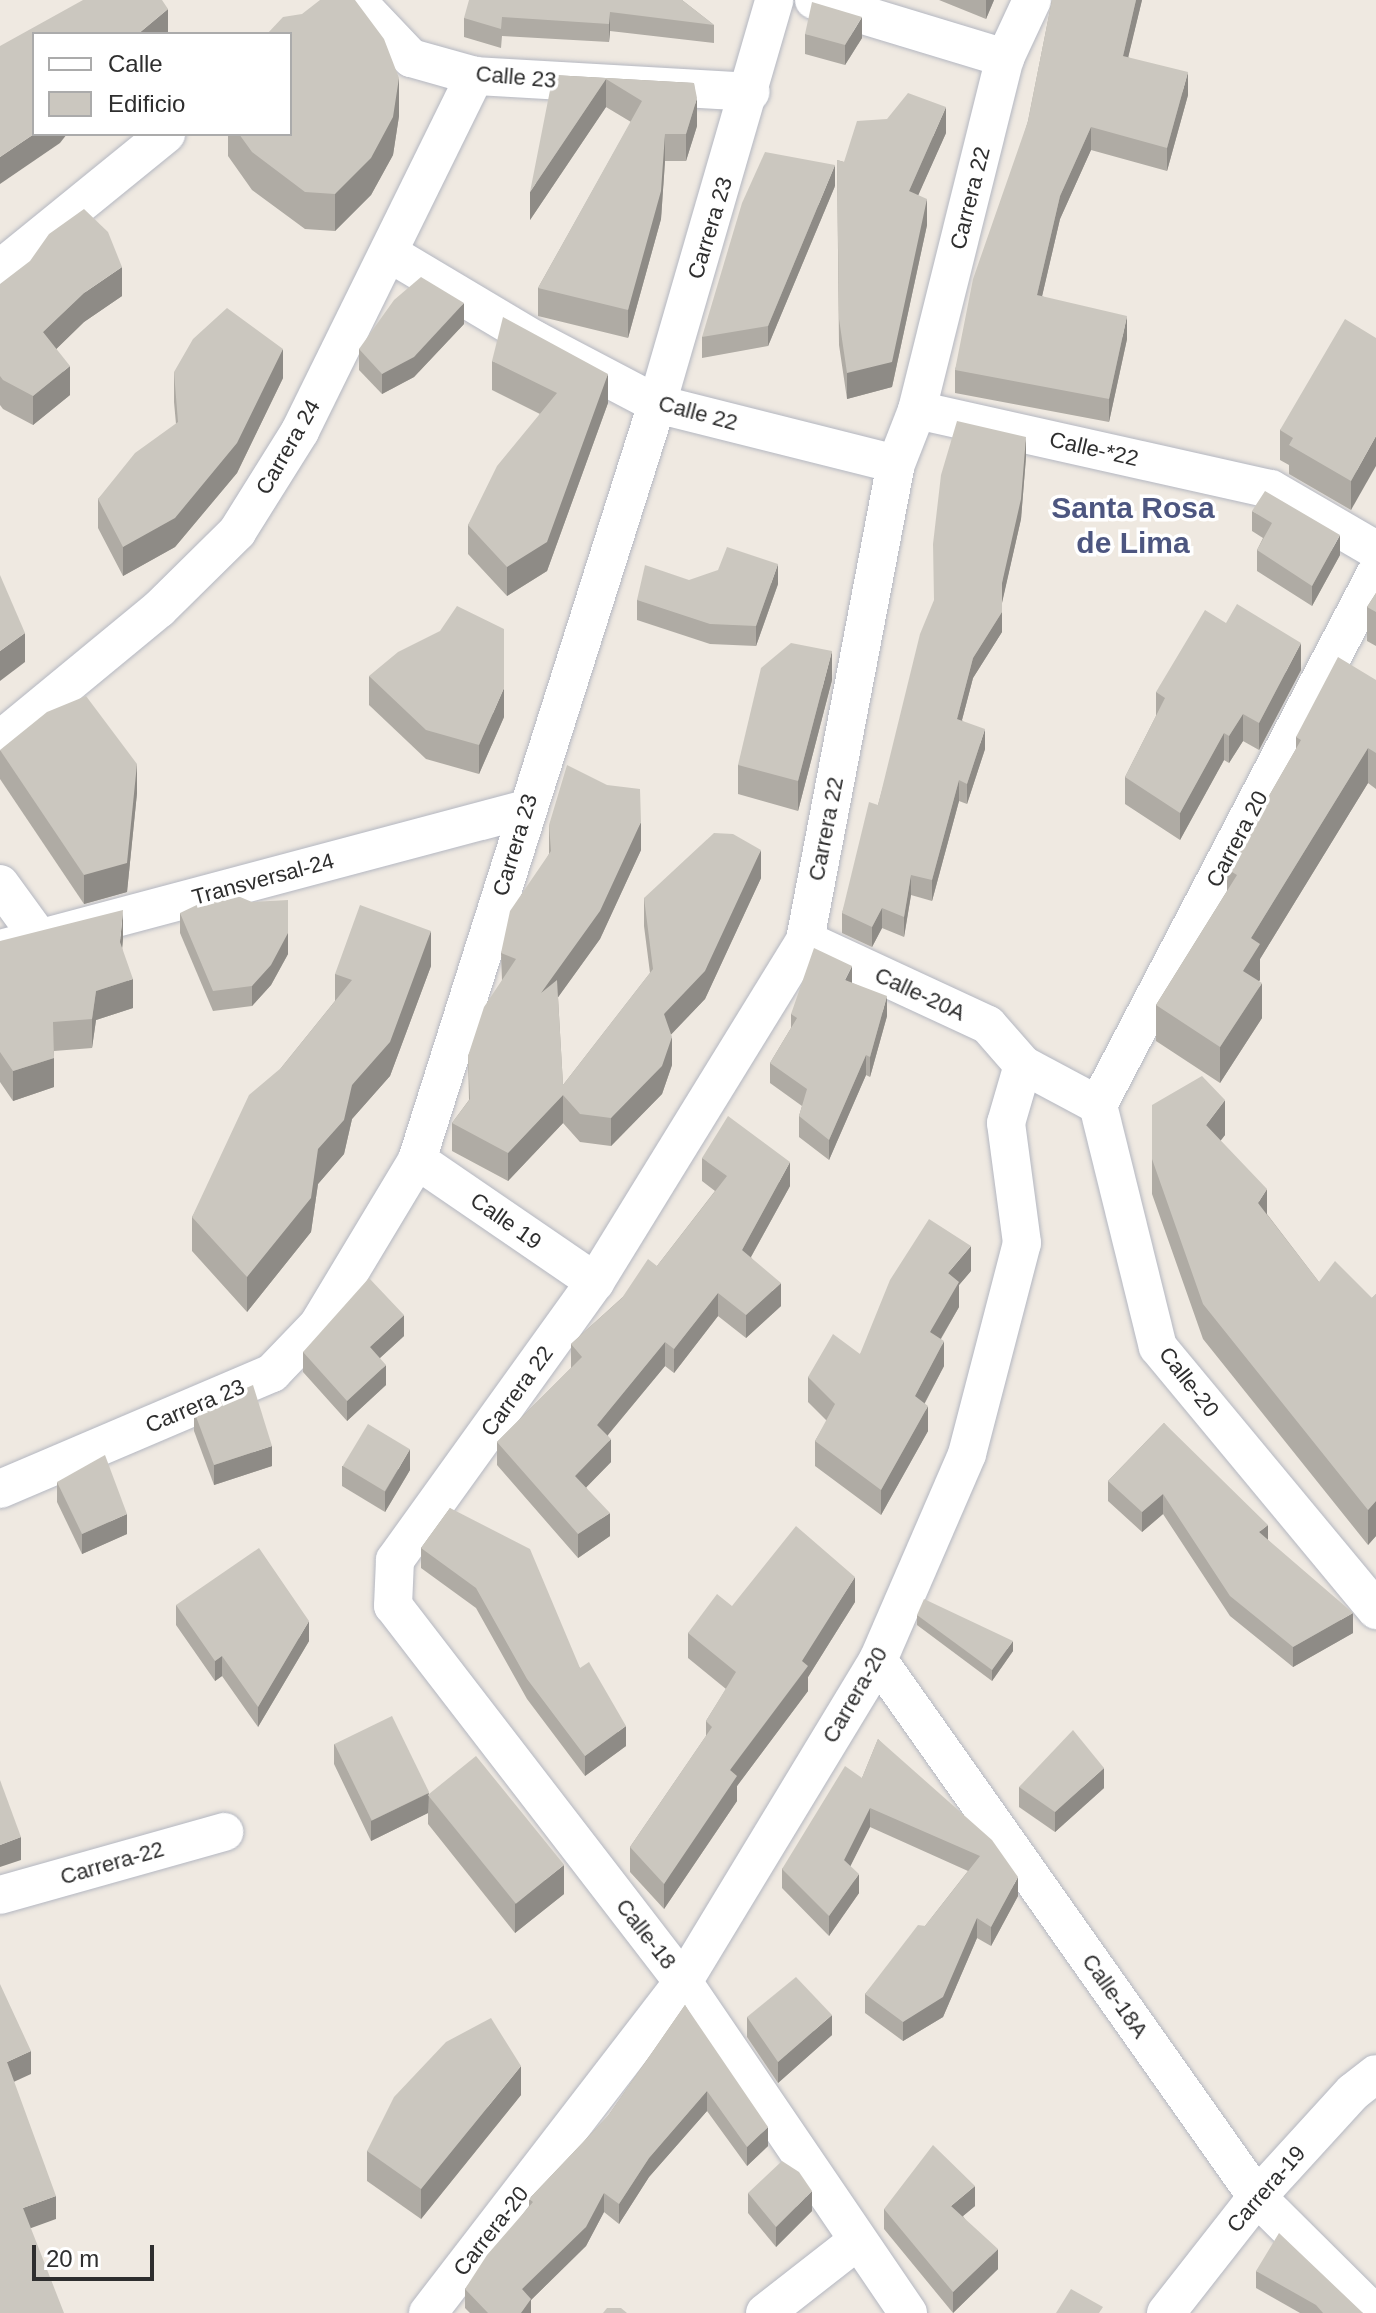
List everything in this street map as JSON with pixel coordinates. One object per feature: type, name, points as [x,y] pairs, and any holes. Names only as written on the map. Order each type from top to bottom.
[{"type":"street","name":"Carrera 23","points":[[0,1489],[272,1373],[318,1325],[417,1160],[657,404],[751,92],[774,0]]},
{"type":"street","points":[[814,0],[1005,58]]},
{"type":"street","name":"Carrera 22","points":[[395,1560],[595,1282],[805,940],[896,464],[917,410],[1005,58],[1032,0]]},
{"type":"street","name":"Calle 23","points":[[336,3],[411,58],[475,76],[751,92]]},
{"type":"street","name":"Carrera 24","points":[[0,740],[159,609],[237,532],[300,431],[475,76]]},
{"type":"street","points":[[0,269],[164,136]]},
{"type":"street","name":"Calle 22","points":[[389,253],[535,340],[657,404],[896,464]]},
{"type":"street","name":"Calle-*22","points":[[917,410],[1271,489],[1376,550]]},
{"type":"street","name":"Carrera 20","points":[[1098,1105],[1376,573]]},
{"type":"street","name":"Transversal-24","points":[[0,949],[526,809]]},
{"type":"street","points":[[0,884],[40,939]]},
{"type":"street","name":"Calle-20A","points":[[805,940],[988,1025],[1023,1065]]},
{"type":"street","points":[[1023,1065],[1098,1105]]},
{"type":"street","name":"Carrera-20","points":[[428,2313],[683,1982],[878,1660],[967,1454],[1022,1243],[1006,1123],[1023,1065]]},
{"type":"street","name":"Calle-20","points":[[1098,1105],[1158,1347],[1375,1606]]},
{"type":"street","name":"Calle 19","points":[[417,1160],[595,1282]]},
{"type":"street","name":"Calle-18","points":[[395,1560],[393,1606],[683,1982],[908,2313]]},
{"type":"street","name":"Calle-18A","points":[[878,1660],[1257,2197],[1374,2313]]},
{"type":"street","name":"Carrera-22","points":[[0,1895],[224,1832]]},
{"type":"street","name":"Carrera-19","points":[[1166,2313],[1257,2197],[1353,2092],[1376,2074]]},
{"type":"street","points":[[765,2313],[857,2241]]},
{"type":"building","points":[[83,0],[162,0],[168,9],[140,32],[32,32],[32,135],[0,157],[0,46]]},
{"type":"building","points":[[320,0],[355,0],[384,39],[399,78],[393,117],[371,158],[335,194],[305,192],[252,152],[240,136],[292,136],[292,32],[269,32],[283,17],[302,14]]},
{"type":"building","points":[[469,0],[682,0],[714,25],[610,12],[609,24],[502,17],[501,29],[464,18]]},
{"type":"building","points":[[1052,0],[1136,0],[1123,56],[1188,72],[1167,148],[1091,127],[1060,196],[1037,295],[1127,316],[1109,399],[955,370],[973,279],[1028,121]]},
{"type":"building","points":[[812,2],[862,17],[845,45],[805,34]]},
{"type":"building","points":[[553,75],[694,83],[697,98],[686,134],[665,134],[661,191],[628,310],[538,288],[642,101],[606,79],[530,192]]},
{"type":"building","points":[[908,93],[946,107],[909,191],[927,199],[892,362],[847,373],[839,319],[837,160],[844,162],[857,121],[887,119]]},
{"type":"building","points":[[765,152],[835,165],[768,326],[702,337],[742,203]]},
{"type":"building","points":[[84,209],[108,232],[122,267],[84,293],[43,332],[70,366],[33,396],[0,376],[0,284],[30,261],[49,234]]},
{"type":"building","points":[[421,277],[464,303],[414,357],[382,374],[359,349],[394,300]]},
{"type":"building","points":[[227,308],[283,349],[237,443],[175,518],[123,547],[98,499],[135,453],[178,422],[174,372],[193,339]]},
{"type":"building","points":[[503,317],[608,374],[547,542],[507,567],[468,525],[497,466],[557,393],[492,361]]},
{"type":"building","points":[[1345,319],[1376,338],[1376,436],[1351,481],[1289,445],[1293,438],[1280,430]]},
{"type":"building","points":[[957,421],[1026,437],[1021,499],[1002,583],[1002,612],[973,658],[957,719],[985,729],[967,784],[959,780],[932,880],[911,875],[904,917],[882,908],[872,927],[842,913],[869,802],[878,805],[920,634],[934,600],[933,544],[941,475]]},
{"type":"building","points":[[1265,491],[1340,535],[1312,586],[1257,550],[1272,523],[1252,511]]},
{"type":"building","points":[[727,547],[778,564],[756,626],[710,624],[637,600],[645,565],[689,580],[718,570]]},
{"type":"building","points":[[0,575],[25,633],[0,651]]},
{"type":"building","points":[[1376,593],[1376,612],[1367,607]]},
{"type":"building","points":[[1237,604],[1301,643],[1259,723],[1243,714],[1229,736],[1224,733],[1180,813],[1125,777],[1165,698],[1156,692],[1205,610],[1226,623]]},
{"type":"building","points":[[457,606],[504,629],[504,688],[479,745],[426,730],[369,676],[398,652],[440,631]]},
{"type":"building","points":[[791,643],[832,651],[798,781],[738,765],[761,668]]},
{"type":"building","points":[[1338,657],[1376,680],[1376,753],[1368,748],[1251,938],[1260,944],[1243,971],[1262,983],[1220,1047],[1156,1005],[1237,875],[1227,869],[1301,740],[1296,737]]},
{"type":"building","points":[[86,696],[137,764],[127,863],[84,875],[0,750],[47,712]]},
{"type":"building","points":[[567,765],[607,785],[640,789],[641,822],[600,911],[541,993],[557,980],[563,1085],[653,969],[644,898],[714,833],[733,834],[761,850],[705,971],[664,1014],[672,1037],[662,1066],[611,1118],[580,1114],[563,1095],[508,1153],[452,1123],[470,1099],[468,1056],[484,1007],[516,959],[501,953],[510,911],[551,851],[549,825]]},
{"type":"building","points":[[226,891],[252,902],[288,900],[288,933],[271,965],[252,986],[213,991],[180,913]]},
{"type":"building","points":[[360,905],[431,931],[390,1042],[352,1085],[344,1120],[318,1149],[311,1198],[247,1277],[192,1217],[249,1095],[281,1068],[352,980],[335,974]]},
{"type":"building","points":[[123,910],[120,942],[133,979],[96,991],[92,1019],[53,1022],[54,1058],[13,1071],[0,1052],[0,941]]},
{"type":"building","points":[[814,948],[852,966],[845,980],[887,996],[870,1057],[866,1055],[829,1140],[799,1116],[807,1089],[770,1063],[797,1018],[791,1014]]},
{"type":"building","points":[[1202,1076],[1225,1100],[1206,1125],[1267,1189],[1258,1203],[1319,1282],[1335,1261],[1372,1298],[1376,1294],[1376,1501],[1368,1510],[1203,1304],[1152,1159],[1152,1105]]},
{"type":"building","points":[[728,1116],[790,1162],[742,1250],[781,1283],[746,1315],[718,1293],[674,1349],[665,1342],[597,1425],[611,1439],[575,1476],[610,1513],[578,1534],[497,1442],[582,1357],[571,1344],[622,1298],[648,1259],[657,1266],[727,1176],[702,1158]]},
{"type":"building","points":[[929,1219],[971,1246],[948,1273],[959,1282],[930,1332],[944,1341],[915,1396],[928,1406],[881,1490],[815,1441],[835,1404],[808,1377],[833,1334],[860,1354],[890,1280]]},
{"type":"building","points":[[369,1278],[404,1315],[370,1347],[386,1365],[347,1401],[303,1352]]},
{"type":"building","points":[[253,1385],[272,1446],[214,1465],[194,1411]]},
{"type":"building","points":[[1164,1423],[1268,1525],[1259,1532],[1353,1613],[1293,1647],[1230,1596],[1163,1494],[1142,1512],[1108,1481]]},
{"type":"building","points":[[368,1424],[410,1449],[385,1491],[343,1466]]},
{"type":"building","points":[[105,1455],[127,1514],[82,1534],[57,1482]]},
{"type":"building","points":[[450,1508],[530,1549],[580,1668],[589,1662],[626,1726],[585,1756],[527,1679],[476,1588],[421,1548]]},
{"type":"building","points":[[796,1526],[855,1577],[802,1661],[808,1666],[730,1770],[737,1776],[664,1884],[630,1847],[712,1727],[706,1721],[736,1672],[688,1633],[717,1594],[732,1606]]},
{"type":"building","points":[[259,1548],[309,1621],[258,1707],[222,1656],[215,1661],[176,1605]]},
{"type":"building","points":[[924,1599],[1013,1641],[992,1670],[917,1615]]},
{"type":"building","points":[[392,1716],[429,1792],[372,1820],[334,1744]]},
{"type":"building","points":[[1073,1730],[1104,1768],[1055,1812],[1019,1787]]},
{"type":"building","points":[[878,1739],[992,1840],[1018,1877],[991,1927],[977,1918],[943,1997],[903,2022],[865,1994],[918,1925],[925,1926],[980,1856],[870,1808],[844,1860],[859,1874],[829,1916],[782,1869],[845,1766],[862,1778]]},
{"type":"building","points":[[476,1756],[564,1865],[516,1904],[428,1795]]},
{"type":"building","points":[[0,1780],[21,1837],[0,1845]]},
{"type":"building","points":[[796,1977],[832,2015],[778,2062],[747,2017]]},
{"type":"building","points":[[0,1984],[31,2051],[7,2062],[56,2196],[23,2208],[64,2313],[0,2313]]},
{"type":"building","points":[[685,2005],[768,2127],[747,2147],[707,2091],[649,2158],[619,2204],[604,2193],[586,2227],[522,2289],[531,2299],[521,2313],[488,2313],[465,2289],[487,2255],[533,2202],[529,2199],[608,2116]]},
{"type":"building","points":[[491,2018],[521,2066],[421,2189],[367,2151],[394,2097],[446,2042]]},
{"type":"building","points":[[933,2145],[975,2186],[951,2206],[998,2249],[953,2292],[884,2209]]},
{"type":"building","points":[[782,2161],[799,2172],[812,2191],[776,2227],[748,2193]]},
{"type":"building","points":[[1279,2233],[1363,2313],[1323,2313],[1316,2305],[1256,2271]]},
{"type":"building","points":[[1071,2289],[1103,2307],[1099,2313],[1056,2313]]},
{"type":"building","points":[[607,2308],[621,2308],[627,2313],[603,2313]]},
{"type":"district","name":"Santa Rosa de Lima","points":[[1133,525]]}]
